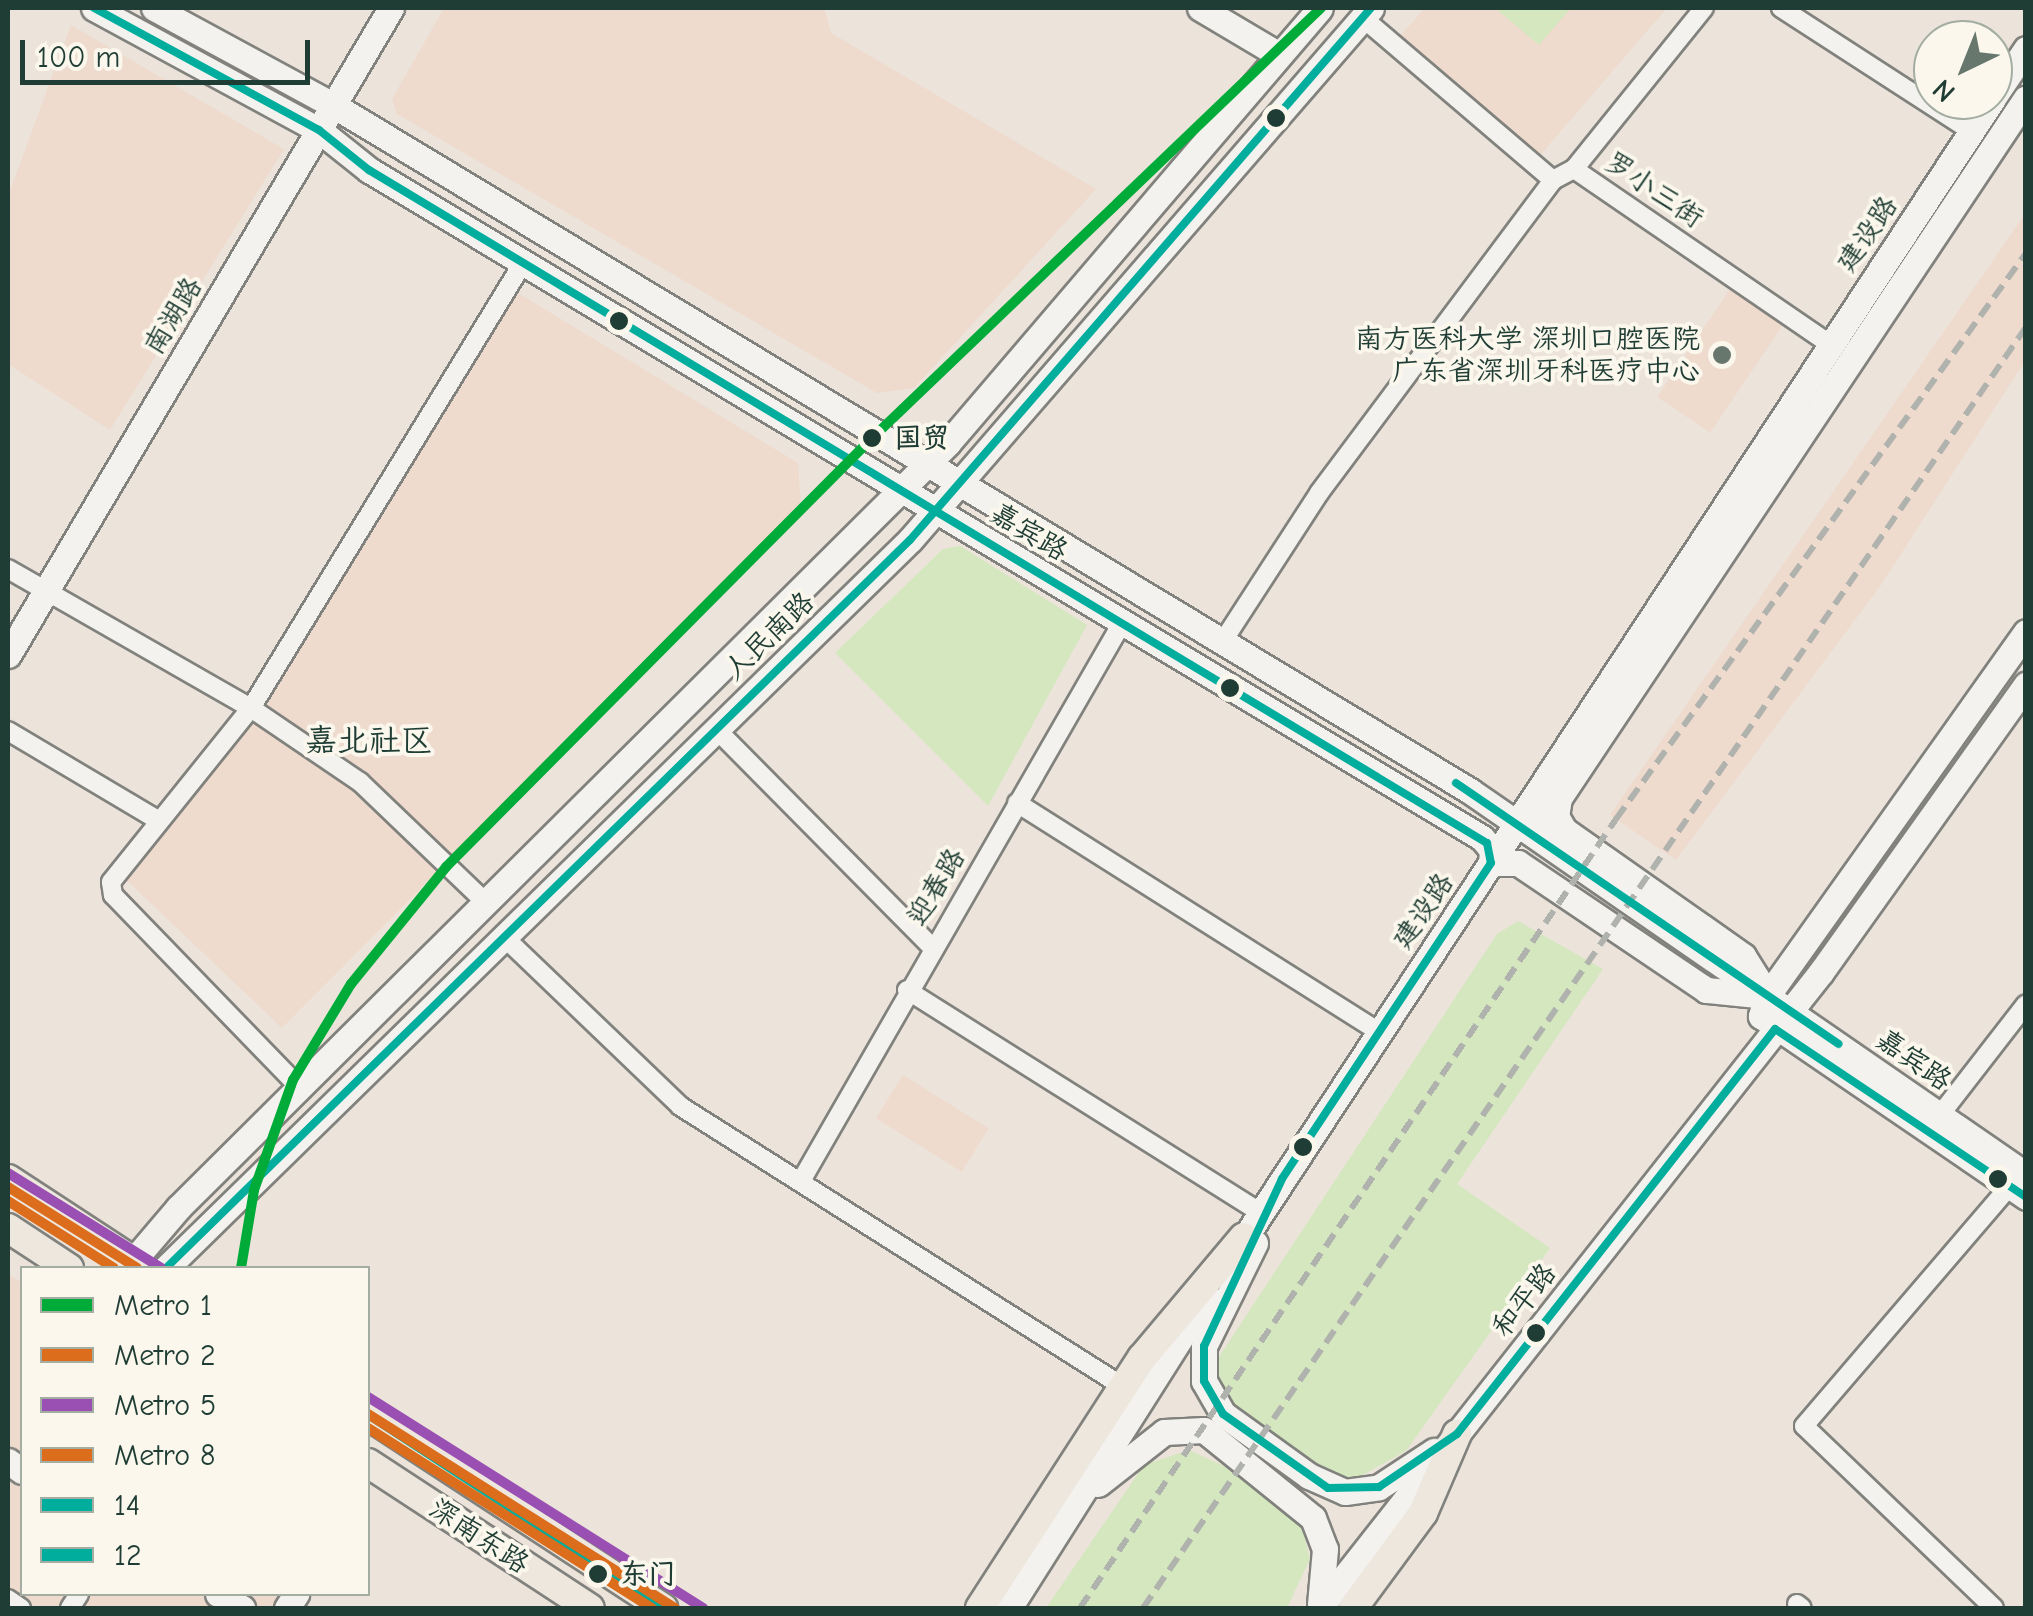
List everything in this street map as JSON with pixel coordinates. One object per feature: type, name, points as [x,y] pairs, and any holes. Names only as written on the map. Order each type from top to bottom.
[{"type":"main road","name":"嘉宾路","points":[[94,8],[319,130],[369,170],[1482,838],[1492,850],[1491,863],[1518,863],[1706,990],[1767,996]]},
{"type":"main road","name":"嘉宾路","points":[[154,8],[333,105],[1516,822],[1557,838],[1767,996],[1782,1020],[2020,1186]]},
{"type":"main road","name":"南湖路","points":[[8,655],[390,8]]},
{"type":"main road","points":[[1200,8],[1279,55]]},
{"type":"main road","name":"人民南路","points":[[133,1265],[300,1088],[929,463],[1320,8]]},
{"type":"main road","name":"人民南路","points":[[168,1266],[963,484],[1367,13]]},
{"type":"main road","name":"建设路","points":[[1557,838],[1542,828],[1559,798],[2026,98]]},
{"type":"main road","name":"建设路","points":[[1009,1608],[1282,1178],[1978,120]]},
{"type":"main road","points":[[1767,996],[2026,632]]},
{"type":"main road","name":"和平路","points":[[1320,1608],[1782,1020],[2026,685]]},
{"type":"main road","name":"嘉宾路","points":[[1782,1020],[1940,1115],[2020,1186]]},
{"type":"main road","points":[[1282,1178],[1204,1346],[1208,1396],[1288,1461],[1346,1492],[1392,1480],[1457,1434]]},
{"type":"main road","points":[[8,1179],[133,1265]]},
{"type":"main road","points":[[8,1228],[66,1266]]},
{"type":"main road","points":[[980,1608],[1122,1386],[1244,1237]]},
{"type":"main road","name":"深南东路","points":[[370,1416],[662,1608]]},
{"type":"main road","points":[[1075,1504],[1149,1440],[1183,1427],[1204,1430],[1312,1518],[1327,1568],[1320,1608]]},
{"type":"main road","points":[[1353,1608],[1422,1513],[1457,1434]]},
{"type":"main road","name":"深南东路","points":[[371,1473],[590,1608]]},
{"type":"street","points":[[1574,169],[1704,8]]},
{"type":"street","points":[[1781,8],[1971,131]]},
{"type":"street","points":[[1222,641],[1319,493],[1553,180],[1367,13]]},
{"type":"street","name":"罗小三街","points":[[1553,180],[1574,169],[1830,344]]},
{"type":"street","points":[[300,1088],[113,895],[114,876],[251,708],[523,263]]},
{"type":"street","points":[[8,569],[251,708],[375,794],[486,904]]},
{"type":"street","name":"迎春路","points":[[801,1181],[907,990],[1122,623]]},
{"type":"street","points":[[717,730],[932,947]]},
{"type":"street","points":[[8,732],[158,820]]},
{"type":"street","points":[[1017,803],[1379,1032]]},
{"type":"street","points":[[504,937],[680,1106],[1122,1386]]},
{"type":"street","points":[[907,990],[1260,1212]]},
{"type":"street","points":[[1940,1115],[2026,1004]]},
{"type":"street","points":[[1994,1608],[1804,1426],[2020,1186]]},
{"type":"street","points":[[8,1600],[21,1608]]},
{"type":"shaded area","points":[[444,8],[824,8],[831,33],[1096,189],[914,388],[877,393],[397,114],[392,99]]},
{"type":"shaded area","points":[[1425,8],[1667,8],[1536,160],[1399,37]]},
{"type":"shaded area","points":[[71,25],[284,149],[110,430],[8,364],[8,196]]},
{"type":"shaded area","points":[[2025,214],[2025,361],[1881,585],[1676,860],[1610,815]]},
{"type":"shaded area","name":"南方医科大学 深圳口腔医院 广东省深圳牙科医疗中心","points":[[1736,280],[1789,316],[1710,433],[1657,397]]},
{"type":"shaded area","points":[[513,290],[798,463],[801,506],[282,1028],[120,874],[276,680]]},
{"type":"shaded area","points":[[903,1075],[989,1129],[962,1172],[876,1118]]},
{"type":"shaded area","points":[[8,1274],[20,1282],[20,1596],[311,1596],[302,1608],[8,1608]]},
{"type":"green space","points":[[1495,8],[1571,8],[1539,45]]},
{"type":"green space","points":[[960,546],[1087,625],[988,806],[835,653],[943,549]]},
{"type":"green space","points":[[1518,921],[1603,969],[1457,1184],[1550,1248],[1406,1451],[1357,1478],[1334,1477],[1222,1398],[1215,1363],[1497,934]]},
{"type":"green space","points":[[1189,1450],[1248,1477],[1302,1528],[1310,1559],[1287,1608],[1046,1608],[1144,1465]]},
{"type":"railway","points":[[1080,1608],[1616,819],[2026,253]]},
{"type":"railway","points":[[1143,1608],[2026,327]]},
{"type":"metro line","name":"1","points":[[241,1266],[254,1190],[293,1080],[351,984],[446,867],[868,442],[1321,8]]},
{"type":"metro line","name":"5","points":[[8,1173],[158,1266]]},
{"type":"metro line","name":"2","points":[[8,1187],[134,1266]]},
{"type":"metro line","name":"8","points":[[8,1201],[111,1266]]},
{"type":"metro line","name":"5","points":[[370,1398],[703,1608]]},
{"type":"metro line","name":"2","points":[[370,1415],[675,1608]]},
{"type":"metro line","name":"8","points":[[370,1429],[652,1608]]},
{"type":"transit line","name":"14","points":[[94,8],[319,130],[369,170],[1487,843],[1491,863],[1282,1179],[1204,1346],[1204,1381],[1223,1414],[1328,1488],[1379,1487],[1457,1434],[1775,1029],[2026,1197]]},
{"type":"transit line","name":"12","points":[[168,1266],[910,540],[1371,8]]},
{"type":"transit line","name":"14","points":[[1456,783],[1838,1044]]},
{"type":"transit line","name":"12","points":[[370,1416],[663,1608]]},
{"type":"place","name":"南方医科大学 深圳口腔医院 广东省深圳牙科医疗中心","points":[[1722,355]]},
{"type":"place","name":"国贸","points":[[872,438]]},
{"type":"place","name":"东门","points":[[598,1574]]},
{"type":"district","name":"嘉北社区","points":[[369,741]]}]
